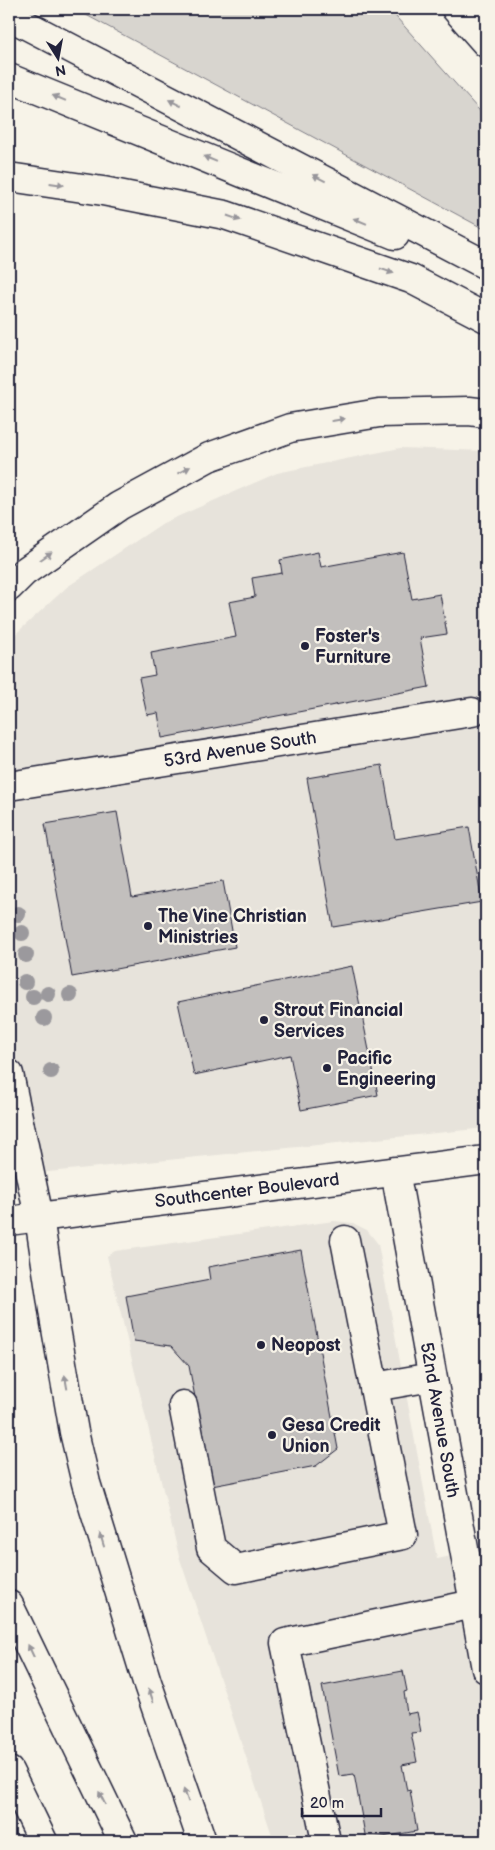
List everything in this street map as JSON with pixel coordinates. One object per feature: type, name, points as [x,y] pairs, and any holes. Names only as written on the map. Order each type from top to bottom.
[{"type":"main road","points":[[456,9],[486,43]]},
{"type":"main road","points":[[470,9],[486,21]]},
{"type":"main road","points":[[9,16],[486,265]]},
{"type":"main road","points":[[9,78],[486,272]]},
{"type":"main road","points":[[9,177],[103,190],[225,215],[411,279],[486,318]]},
{"type":"main road","points":[[9,587],[24,572],[119,506],[209,457],[290,428],[379,413],[469,411],[486,413]]},
{"type":"main road","name":"53rd Avenue South","points":[[9,786],[472,712]]},
{"type":"main road","points":[[9,1074],[39,1217],[74,1432],[86,1483],[144,1673],[202,1841]]},
{"type":"main road","name":"Southcenter Boulevard","points":[[9,1221],[486,1160]]},
{"type":"main road","name":"52nd Avenue South","points":[[394,1172],[486,1669]]},
{"type":"main road","points":[[183,1406],[211,1548],[236,1569],[403,1535],[345,1240]]},
{"type":"main road","points":[[374,1388],[432,1377]]},
{"type":"main road","points":[[326,1841],[285,1643],[474,1604]]},
{"type":"main road","points":[[9,1605],[124,1841]]},
{"type":"main road","points":[[9,1771],[43,1841]]},
{"type":"shaded area","points":[[75,9],[389,9],[486,118],[486,230]]},
{"type":"shaded area","points":[[400,448],[486,451],[486,1128],[9,1176],[9,640],[67,587],[163,523],[277,473]]},
{"type":"shaded area","points":[[334,1221],[353,1223],[367,1230],[378,1244],[437,1559],[486,1549],[486,1841],[274,1841],[179,1556],[107,1256],[115,1251]]},
{"type":"building","name":"Foster's Furniture","points":[[318,552],[321,567],[403,552],[412,599],[440,594],[447,634],[420,638],[429,687],[162,738],[158,713],[147,715],[139,678],[155,675],[151,653],[236,637],[229,602],[255,597],[252,578],[282,573],[280,560]]},
{"type":"building","points":[[382,765],[395,839],[469,827],[482,902],[333,927],[307,778]]},
{"type":"building","points":[[117,812],[132,897],[223,881],[235,947],[72,977],[45,824]]},
{"type":"building","points":[[352,966],[378,1095],[301,1110],[290,1055],[194,1075],[178,1002]]},
{"type":"building","points":[[301,1250],[338,1449],[316,1466],[212,1486],[189,1366],[171,1346],[134,1341],[126,1296],[210,1280],[208,1267]]},
{"type":"building","points":[[403,1671],[407,1691],[404,1692],[407,1714],[417,1712],[421,1732],[411,1733],[417,1762],[402,1765],[407,1791],[410,1790],[417,1831],[366,1840],[354,1774],[339,1776],[322,1686]]},
{"type":"place","name":"Foster's Furniture","points":[[305,646]]},
{"type":"place","name":"The Vine Christian Ministries","points":[[148,926]]},
{"type":"place","name":"Strout Financial Services","points":[[264,1020]]},
{"type":"place","name":"Pacific Engineering","points":[[327,1068]]},
{"type":"place","name":"Neopost","points":[[261,1345]]},
{"type":"place","name":"Gesa Credit Union","points":[[272,1435]]}]
